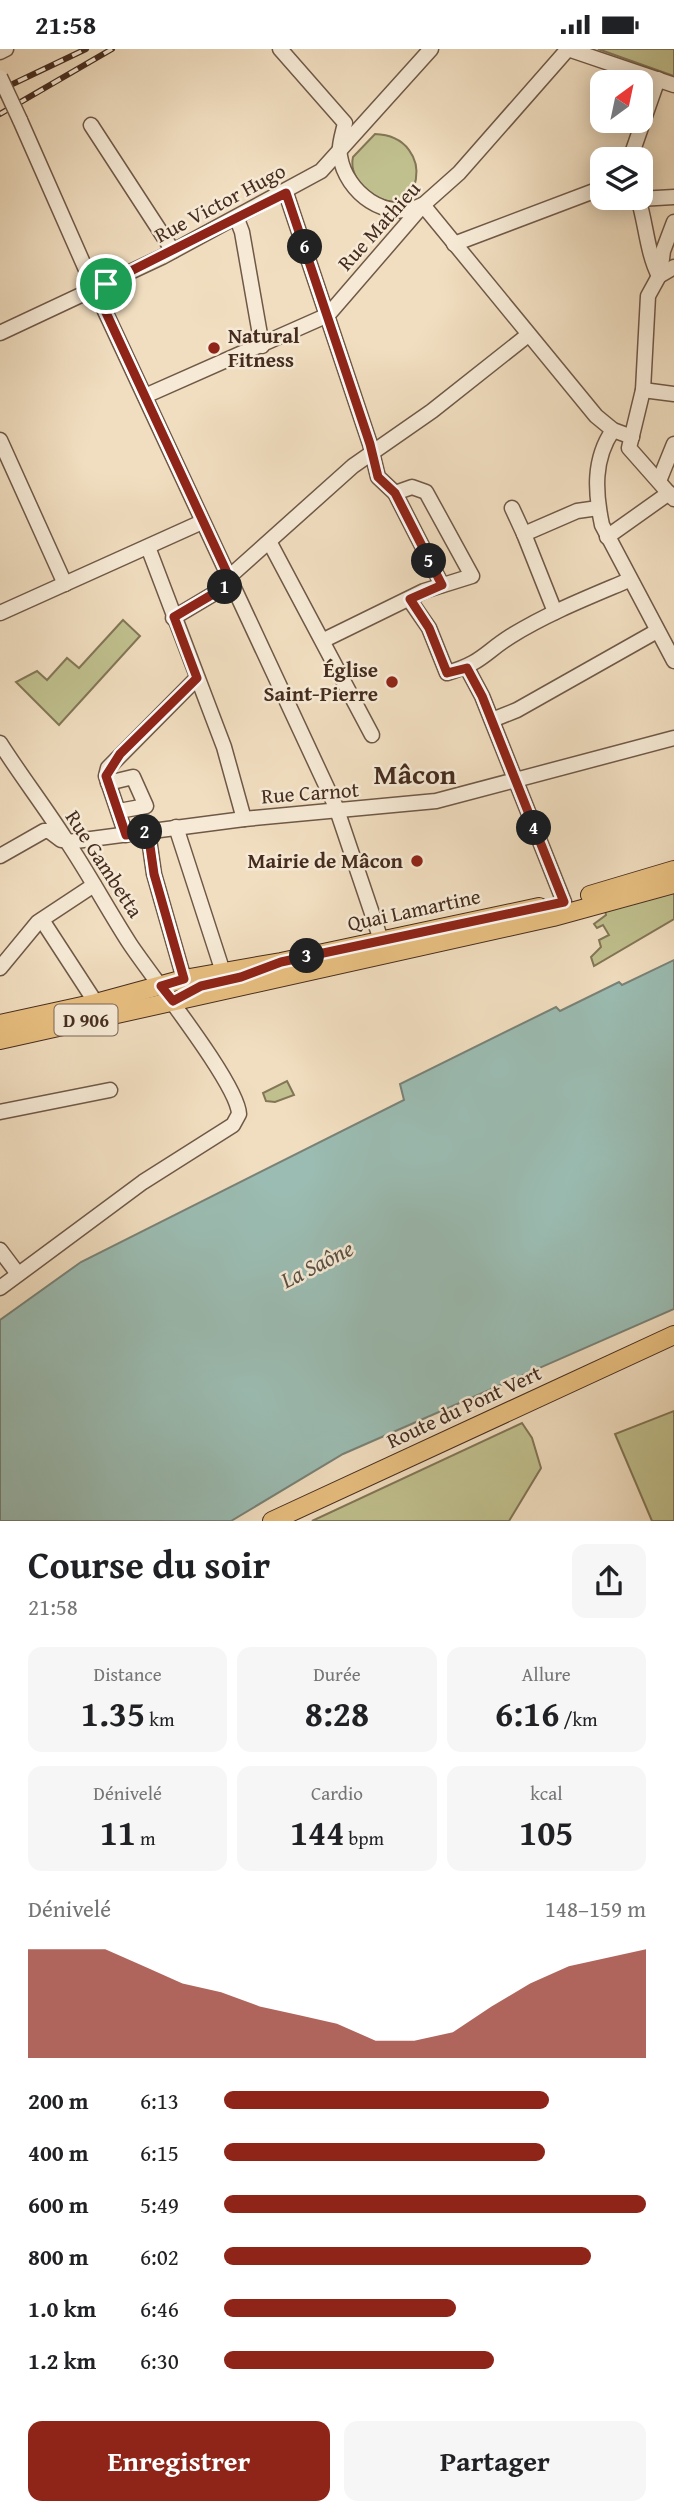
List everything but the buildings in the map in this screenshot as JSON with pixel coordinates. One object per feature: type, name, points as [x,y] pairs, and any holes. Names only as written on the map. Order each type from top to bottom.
[{"type":"main road","name":"Quai Lamartine","points":[[161,986],[184,979],[281,962],[564,902],[674,870]]},
{"type":"main road","name":"Quai Lamartine","points":[[176,1002],[553,917],[674,884]]},
{"type":"main road","name":"D 906","points":[[0,1024],[161,986]]},
{"type":"main road","name":"D 906","points":[[0,1040],[176,1002]]},
{"type":"main road","name":"Route du Pont Vert","points":[[272,1521],[674,1335]]},
{"type":"street","points":[[0,52],[6,49]]},
{"type":"street","points":[[280,49],[345,123],[339,152],[347,176],[372,203],[393,212],[423,205],[437,182]]},
{"type":"street","points":[[568,49],[674,85]]},
{"type":"street","name":"Rue Mathieu","points":[[145,396],[328,315],[423,205],[459,173],[568,49]]},
{"type":"street","name":"Rue Victor Hugo","points":[[0,333],[237,219],[321,171],[425,54]]},
{"type":"street","points":[[0,77],[202,522],[338,812],[381,940]]},
{"type":"street","points":[[634,147],[658,79]]},
{"type":"street","points":[[91,125],[173,251]]},
{"type":"street","points":[[454,244],[590,192]]},
{"type":"street","points":[[286,193],[328,315],[378,477],[395,493],[442,585]]},
{"type":"street","points":[[653,198],[674,197]]},
{"type":"street","points":[[423,205],[596,416],[613,430],[632,437]]},
{"type":"street","points":[[642,210],[653,264],[659,276]]},
{"type":"street","points":[[237,219],[242,232],[262,346]]},
{"type":"street","points":[[667,491],[629,448],[643,390],[648,296],[659,276],[663,251],[674,222]]},
{"type":"street","points":[[659,276],[674,267]]},
{"type":"street","points":[[174,617],[225,587],[229,577],[353,466],[528,335]]},
{"type":"street","points":[[643,390],[674,394]]},
{"type":"street","points":[[613,430],[602,446],[597,473],[598,508],[607,537],[674,661]]},
{"type":"street","points":[[0,440],[65,584]]},
{"type":"street","points":[[607,537],[667,491],[674,445]]},
{"type":"street","points":[[324,640],[424,590],[471,576],[426,492],[412,487],[395,493]]},
{"type":"street","points":[[512,508],[555,613]]},
{"type":"street","points":[[524,534],[577,511],[598,508]]},
{"type":"street","points":[[0,613],[202,522]]},
{"type":"street","points":[[270,543],[324,640],[372,735]]},
{"type":"street","points":[[148,547],[224,747],[244,819]]},
{"type":"street","points":[[410,599],[429,628],[447,673],[467,668],[508,637],[629,580]]},
{"type":"street","points":[[492,720],[517,710],[657,631]]},
{"type":"street","points":[[467,668],[492,720],[564,902]]},
{"type":"street","points":[[126,835],[108,783],[108,768],[197,678]]},
{"type":"street","name":"Rue Carnot","points":[[69,845],[176,827],[436,801],[674,738]]},
{"type":"street","name":"Rue Gambetta","points":[[0,743],[69,845],[131,946],[176,1002],[235,1100],[239,1114],[233,1125],[143,1182],[18,1274]]},
{"type":"street","points":[[108,783],[133,777],[146,806],[119,811]]},
{"type":"street","points":[[36,834],[45,812]]},
{"type":"street","points":[[176,827],[223,972]]},
{"type":"street","points":[[0,856],[36,834],[49,831],[69,845]]},
{"type":"street","points":[[148,832],[154,874],[184,979]]},
{"type":"street","points":[[0,968],[38,923],[94,885]]},
{"type":"street","points":[[38,923],[96,1003]]},
{"type":"street","points":[[176,1002],[185,992],[241,977],[281,962]]},
{"type":"street","points":[[42,1030],[65,1019],[144,1000],[161,986]]},
{"type":"street","points":[[0,1112],[110,1090]]},
{"type":"street","points":[[0,1250],[18,1274],[0,1288]]},
{"type":"green space","points":[[598,49],[674,49],[674,76]]},
{"type":"green space","points":[[375,134],[396,139],[409,150],[415,164],[416,179],[411,192],[400,200],[385,200],[366,190],[355,175],[353,157]]},
{"type":"green space","points":[[123,620],[140,636],[59,725],[16,682],[37,671],[47,680],[67,658],[79,668]]},
{"type":"green space","points":[[674,890],[674,919],[594,966],[591,957],[601,947],[599,940],[609,935],[603,925],[597,928],[594,924],[606,915],[605,910]]},
{"type":"green space","points":[[287,1081],[294,1095],[275,1102],[266,1101],[263,1093]]},
{"type":"green space","points":[[674,1411],[674,1521],[652,1521],[615,1434]]},
{"type":"green space","points":[[522,1423],[532,1438],[541,1468],[509,1521],[312,1521]]},
{"type":"water","name":"La Saône","points":[[674,960],[674,1309],[343,1454],[231,1521],[0,1521],[0,1320],[81,1262],[404,1100],[400,1084],[556,1007],[560,1011],[619,982],[622,985]]},
{"type":"railway","points":[[0,90],[86,49]]},
{"type":"railway","points":[[0,114],[112,49]]},
{"type":"place","name":"Natural Fitness","points":[[214,348]]},
{"type":"place","name":"Église Saint-Pierre","points":[[392,682]]},
{"type":"place","name":"Mairie de Mâcon","points":[[417,861]]},
{"type":"district","name":"Mâcon","points":[[415,774]]},
{"type":"route","points":[[286,193],[370,444],[378,477],[395,493],[442,585],[424,590],[410,599],[429,628],[447,673],[467,668],[482,696],[564,902],[281,962],[241,977],[201,986],[185,992],[180,999],[173,1001],[161,986],[184,979],[154,874],[148,832],[126,835],[106,776],[108,768],[120,754],[197,678],[174,617],[225,587],[229,577],[95,289],[106,284],[286,193]]}]
